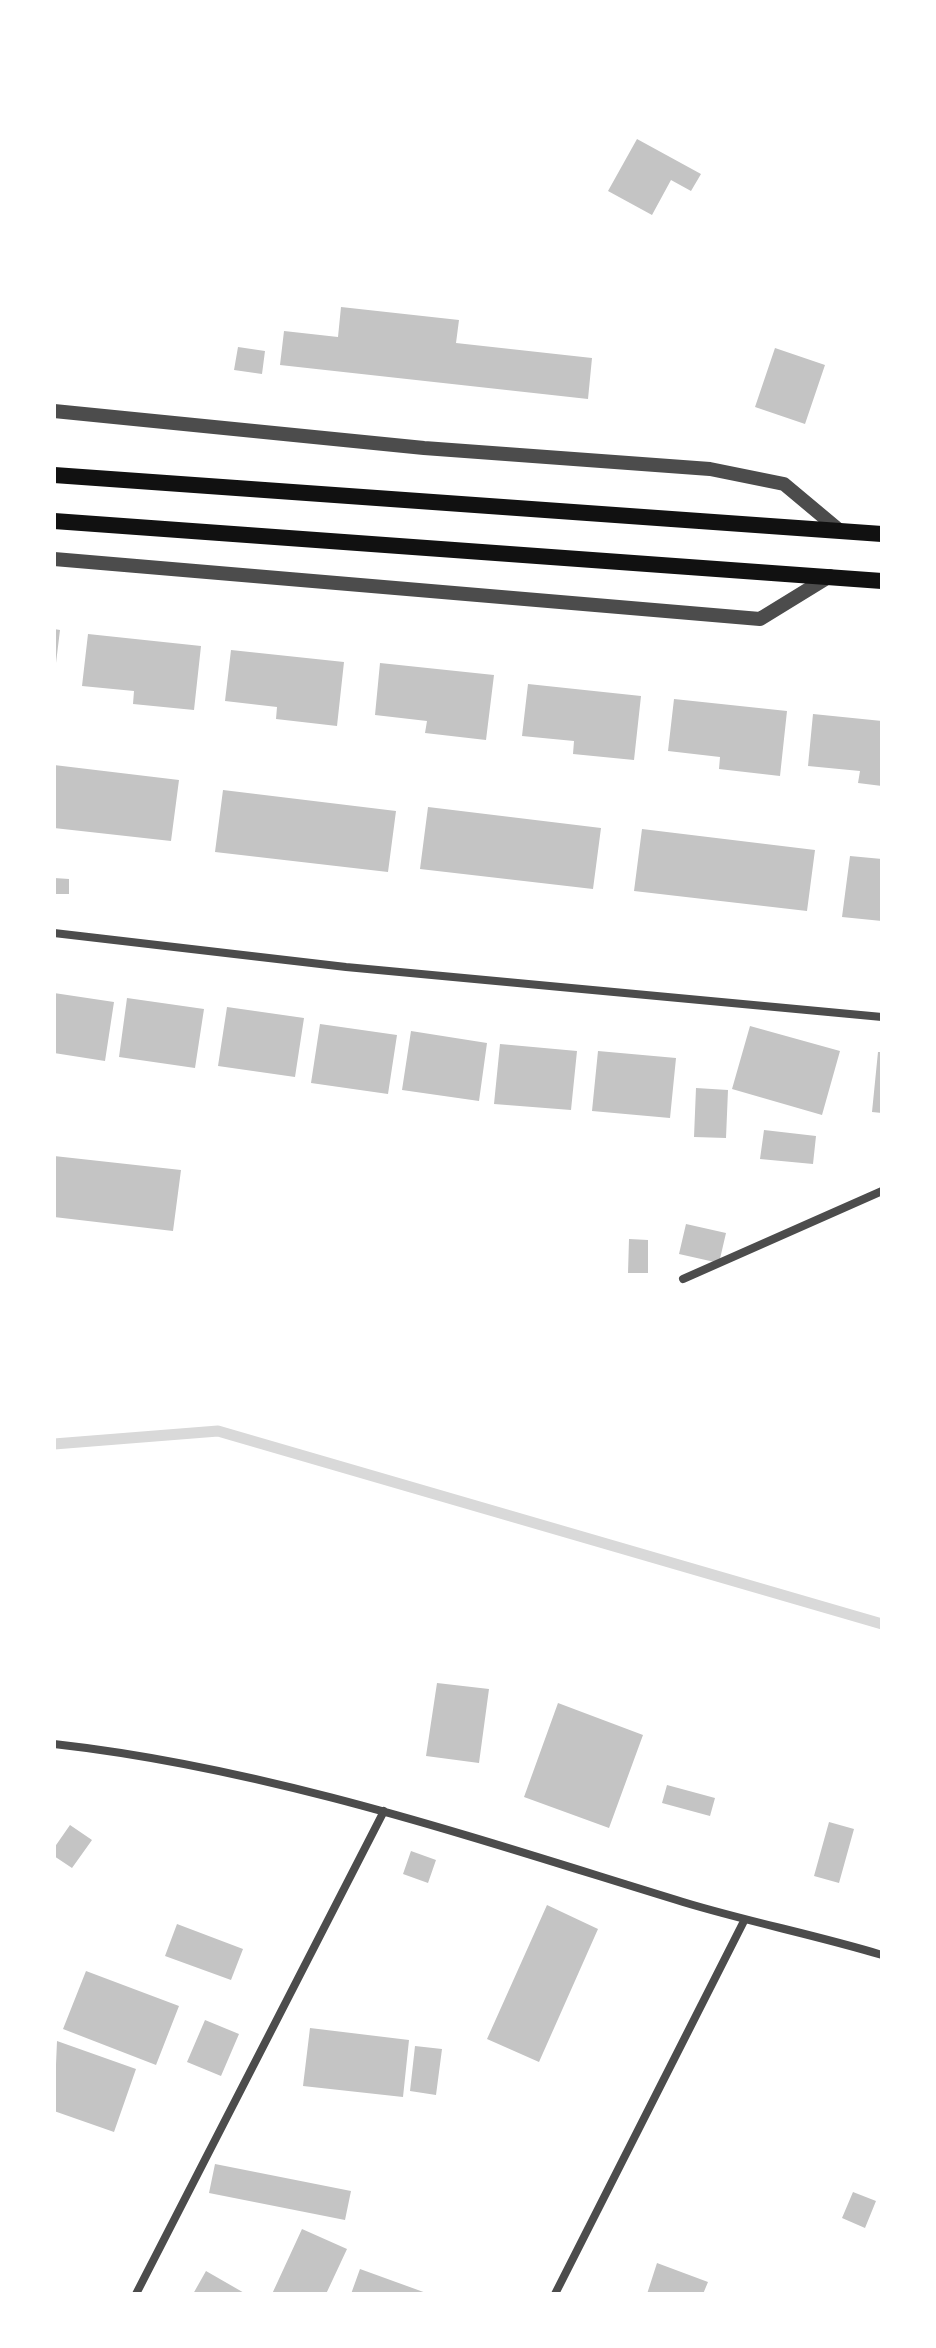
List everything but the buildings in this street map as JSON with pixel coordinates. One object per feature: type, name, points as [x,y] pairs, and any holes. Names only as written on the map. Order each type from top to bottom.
[{"type":"main road","points":[[54,475],[882,534]]},
{"type":"main road","points":[[54,521],[882,581]]},
{"type":"street","points":[[54,411],[424,448],[710,469],[784,484],[839,530]]},
{"type":"street","points":[[54,559],[760,619],[830,576]]},
{"type":"street","points":[[54,933],[346,967],[882,1017]]},
{"type":"street","points":[[683,1279],[882,1191]]},
{"type":"street","points":[[54,1744],[182,1764],[384,1811],[744,1921],[882,1955]]},
{"type":"street","points":[[136,2294],[384,1811]]},
{"type":"street","points":[[555,2294],[744,1921]]},
{"type":"waterway","points":[[54,1444],[218,1431],[882,1624]]}]
